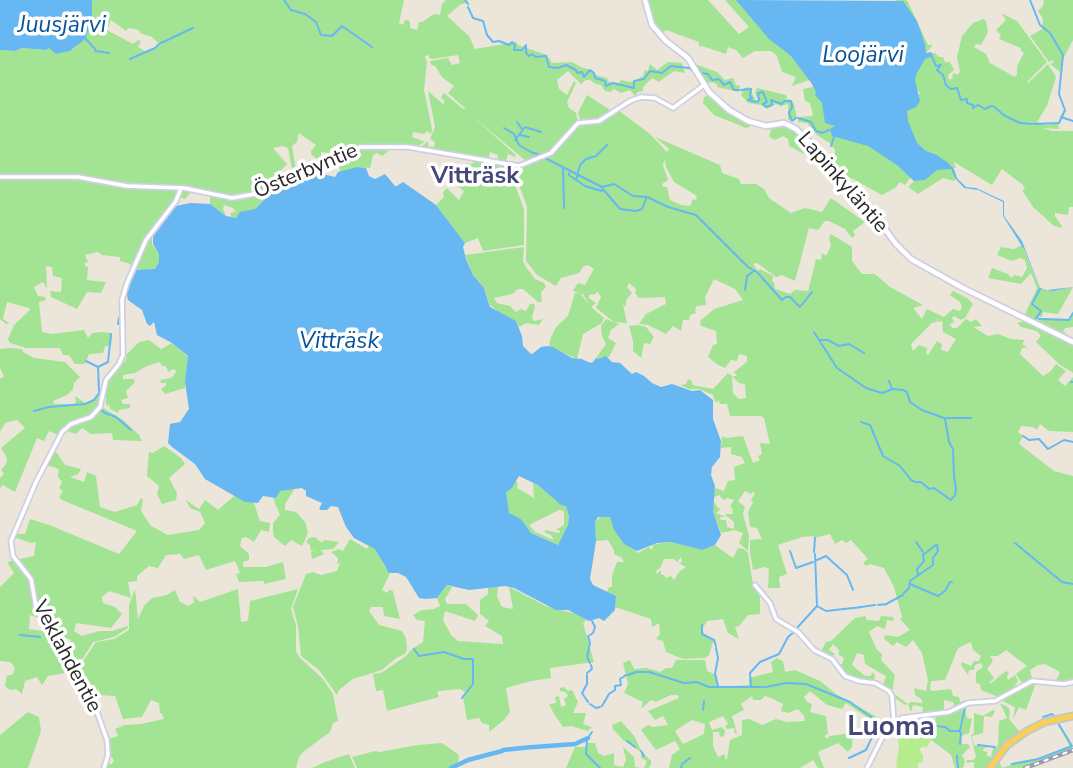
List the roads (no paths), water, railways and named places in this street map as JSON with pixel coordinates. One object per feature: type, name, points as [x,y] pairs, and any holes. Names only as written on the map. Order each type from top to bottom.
[{"type":"highway","points":[[990,768],[1003,750],[1027,731],[1045,722],[1073,716]]},
{"type":"main road","name":"Lapinkyläntie","points":[[646,0],[648,18],[652,25],[666,41],[688,58],[704,85],[729,110],[748,121],[766,126],[784,123],[796,129],[823,155],[853,196],[876,217],[899,248],[915,262],[961,288],[1073,342]]},
{"type":"street","name":"Österbyntie","points":[[0,177],[71,177],[127,186],[181,188],[232,198],[262,194],[295,173],[361,147],[405,146],[519,166],[551,153],[578,123],[600,120],[641,97],[655,98],[673,108],[704,85]]},
{"type":"street","name":"Veklahdentie","points":[[104,768],[108,743],[97,712],[64,661],[46,620],[37,609],[31,579],[13,556],[11,541],[62,432],[71,424],[92,417],[99,409],[106,380],[123,355],[122,300],[128,279],[146,240],[176,201],[181,188]]},
{"type":"street","points":[[755,585],[770,603],[776,619],[798,632],[814,650],[832,659],[845,677],[875,683],[887,689],[892,696],[894,723]]},
{"type":"street","points":[[867,768],[883,736],[894,723],[907,717],[948,712],[968,703],[991,702],[1032,681],[1064,684],[1073,682]]},
{"type":"water","name":"Juusjärvi","points":[[0,0],[92,0],[92,20],[85,39],[70,51],[56,54],[49,48],[0,50]]},
{"type":"water","name":"Loojärvi","points":[[736,0],[903,1],[917,21],[926,53],[931,52],[933,56],[925,59],[916,75],[920,101],[916,107],[907,111],[917,143],[948,163],[966,187],[976,188],[1004,201],[1004,216],[1022,241],[1040,288],[1047,290],[1073,287],[1053,291],[1040,289],[1025,251],[1003,216],[1003,202],[978,190],[964,188],[955,178],[951,169],[937,170],[925,180],[914,181],[897,165],[868,146],[832,136],[830,129],[835,126],[825,123],[822,103],[815,95],[812,84],[791,56],[769,39]]},
{"type":"water","name":"Vitträsk","points":[[357,167],[366,168],[369,176],[375,179],[385,174],[395,186],[403,182],[436,205],[465,243],[463,247],[466,259],[473,275],[484,288],[490,307],[516,321],[523,346],[530,353],[547,346],[572,358],[592,363],[596,358],[606,356],[612,362],[620,363],[632,374],[636,372],[661,387],[672,384],[692,391],[700,390],[713,400],[713,419],[721,441],[720,457],[712,467],[711,475],[715,486],[713,511],[721,535],[715,545],[702,550],[671,542],[657,543],[637,551],[624,544],[614,530],[610,517],[598,517],[595,522],[596,541],[590,579],[593,585],[616,596],[615,610],[604,621],[599,618],[589,621],[568,610],[556,610],[505,586],[469,590],[447,585],[437,598],[419,598],[406,577],[389,573],[375,549],[354,538],[338,507],[319,509],[322,503],[306,496],[306,491],[302,488],[280,491],[276,498],[263,496],[258,503],[245,502],[205,479],[195,464],[172,447],[168,443],[170,424],[180,422],[189,409],[185,382],[188,356],[157,335],[154,322],[150,326],[147,324],[142,310],[128,300],[126,291],[136,270],[155,269],[159,262],[153,237],[176,206],[190,203],[210,204],[226,216],[236,218],[240,212],[255,209],[268,196],[301,173],[314,172],[335,177],[338,172]],"holes":[[[519,476],[538,485],[561,505],[566,506],[568,525],[558,545],[531,533],[521,519],[509,513],[506,492],[512,488]]]},
{"type":"waterway","points":[[284,0],[291,10],[305,14],[316,22],[321,35],[332,36],[342,26],[372,47]]},
{"type":"waterway","points":[[465,0],[468,4]]},
{"type":"waterway","points":[[1030,0],[1040,25],[1050,33],[1063,55],[1059,94],[1065,110],[1059,123],[1033,124]]},
{"type":"waterway","points":[[468,7],[473,18],[483,21],[487,35],[493,42],[509,45],[512,42],[515,45],[514,50],[522,50],[526,45],[526,53],[529,56],[546,56],[549,67],[566,65],[577,73],[582,72],[584,77],[590,70],[595,78],[605,81],[606,86],[613,83],[634,88],[634,81],[644,79],[650,71],[662,73],[671,66],[693,71]]},
{"type":"waterway","points":[[161,43],[193,28]]},
{"type":"waterway","points":[[85,38],[95,49]]},
{"type":"waterway","points":[[130,59],[159,44]]},
{"type":"waterway","points":[[95,51],[109,53]]},
{"type":"waterway","points":[[932,57],[936,66],[941,65],[937,70],[943,75],[946,85],[951,89],[957,88],[961,100],[967,99],[967,103],[973,105],[973,108],[978,105],[985,109],[991,106]]},
{"type":"waterway","points":[[697,69],[700,73],[708,74],[712,80],[719,79],[724,85],[730,82],[734,90],[739,90]]},
{"type":"waterway","points":[[741,90],[751,89],[752,98],[748,100],[757,102],[758,93],[763,92],[767,102],[763,104],[766,107],[772,105],[771,100],[782,104],[784,101],[791,101],[789,113],[792,121],[796,118]]},
{"type":"waterway","points":[[993,106],[1005,116],[1020,123],[1031,124]]},
{"type":"waterway","points":[[1061,117],[1073,121]]},
{"type":"waterway","points":[[798,118],[811,122],[816,131],[822,133],[829,130]]},
{"type":"waterway","points":[[517,122],[522,129]]},
{"type":"waterway","points":[[515,140],[525,127],[541,132]]},
{"type":"waterway","points":[[504,128],[514,134],[519,145],[543,156]]},
{"type":"waterway","points":[[520,135],[529,137]]},
{"type":"waterway","points":[[831,146],[834,137]]},
{"type":"waterway","points":[[576,180],[580,165],[586,159],[596,156],[607,145]]},
{"type":"waterway","points":[[545,158],[602,187],[614,184],[633,196],[647,197],[668,207],[696,215],[748,267],[757,272],[782,300],[790,297],[799,306]]},
{"type":"waterway","points":[[563,168],[564,208]]},
{"type":"waterway","points":[[569,173],[585,186],[602,191]]},
{"type":"waterway","points":[[602,188],[620,209],[642,209],[646,199]]},
{"type":"waterway","points":[[745,290],[747,276],[754,271]]},
{"type":"waterway","points":[[1035,320],[1041,311],[1032,304],[1040,289]]},
{"type":"waterway","points":[[800,307],[812,292]]},
{"type":"waterway","points":[[1039,319],[1069,320],[1073,313]]},
{"type":"waterway","points":[[118,324],[119,318]]},
{"type":"waterway","points":[[814,332],[837,368],[866,388],[882,393],[893,389],[903,390],[907,392],[910,402],[922,410],[944,418],[971,418]]},
{"type":"waterway","points":[[98,367],[108,362],[111,334]]},
{"type":"waterway","points":[[821,340],[828,340],[839,346],[849,344],[864,353]]},
{"type":"waterway","points":[[86,361],[98,367],[99,391]]},
{"type":"waterway","points":[[889,381],[892,389]]},
{"type":"waterway","points":[[34,411],[85,404],[94,400],[99,393]]},
{"type":"waterway","points":[[100,410],[104,412]]},
{"type":"waterway","points":[[105,413],[116,417],[131,430]]},
{"type":"waterway","points":[[945,419],[953,449],[954,475]]},
{"type":"waterway","points":[[861,422],[870,425],[883,456],[900,466],[915,482]]},
{"type":"waterway","points":[[1023,436],[1029,440],[1039,439],[1048,449],[1064,440],[1073,442]]},
{"type":"waterway","points":[[929,489],[934,488],[951,500],[956,489],[954,476]]},
{"type":"waterway","points":[[917,482],[928,488]]},
{"type":"waterway","points":[[814,552],[815,538]]},
{"type":"waterway","points":[[916,542],[923,552]]},
{"type":"waterway","points":[[1015,543],[1062,582],[1073,584]]},
{"type":"waterway","points":[[918,575],[917,569],[924,561],[923,555],[936,545]]},
{"type":"waterway","points":[[933,558],[938,551],[937,545]]},
{"type":"waterway","points":[[790,551],[796,568],[813,562]]},
{"type":"waterway","points":[[796,629],[817,606],[815,554]]},
{"type":"waterway","points":[[817,560],[826,556],[847,575],[853,590]]},
{"type":"waterway","points":[[904,593],[909,588],[910,581],[933,565],[933,560]]},
{"type":"waterway","points":[[910,584],[938,596],[952,582]]},
{"type":"waterway","points":[[888,603],[903,595]]},
{"type":"waterway","points":[[878,605],[887,604]]},
{"type":"waterway","points":[[854,608],[875,605]]},
{"type":"waterway","points":[[817,606],[826,611],[853,608]]},
{"type":"waterway","points":[[590,635],[595,627],[592,621]]},
{"type":"waterway","points":[[702,625],[702,634],[714,640],[716,646]]},
{"type":"waterway","points":[[760,662],[779,654],[788,637],[794,632]]},
{"type":"waterway","points":[[20,635],[40,637]]},
{"type":"waterway","points":[[588,636],[590,643],[587,657],[590,663]]},
{"type":"waterway","points":[[716,648],[718,658],[715,674],[718,686]]},
{"type":"waterway","points":[[414,649],[419,656],[444,652],[464,659],[473,659],[473,684],[462,698]]},
{"type":"waterway","points":[[751,686],[750,673],[759,663]]},
{"type":"waterway","points":[[587,673],[592,669],[591,665]]},
{"type":"waterway","points":[[628,675],[649,672],[684,683],[697,682],[709,687],[764,687]]},
{"type":"waterway","points":[[587,675],[587,684],[582,693],[588,702]]},
{"type":"waterway","points":[[602,706],[609,694],[615,690],[615,686],[621,685],[620,679],[626,675]]},
{"type":"waterway","points":[[766,687],[786,683],[806,684],[850,702],[874,719],[888,723]]},
{"type":"waterway","points":[[703,710],[704,701]]},
{"type":"waterway","points":[[590,704],[596,708],[600,707]]},
{"type":"waterway","points":[[960,730],[965,708]]},
{"type":"waterway","points":[[1043,717],[1052,714],[1054,716]]},
{"type":"waterway","points":[[897,723],[921,719],[950,731],[959,731],[960,744]]},
{"type":"waterway","points":[[873,734],[877,721]]},
{"type":"waterway","points":[[1058,723],[1072,746]]},
{"type":"waterway","points":[[592,732],[587,739],[586,754],[600,768]]},
{"type":"waterway","points":[[849,758],[866,750],[873,735]]},
{"type":"waterway","points":[[534,747],[575,744],[588,738]]},
{"type":"waterway","points":[[627,741],[635,747]]},
{"type":"waterway","points":[[978,745],[995,747]]},
{"type":"waterway","points":[[1012,764],[1038,759],[1072,746]]},
{"type":"waterway","points":[[503,750],[532,747]]},
{"type":"waterway","points":[[451,768],[468,760],[502,751]]},
{"type":"waterway","points":[[641,751],[644,756]]},
{"type":"waterway","points":[[957,756],[958,768]]},
{"type":"waterway","points":[[681,768],[690,758]]},
{"type":"railway","points":[[1025,768],[1073,750]]},
{"type":"district","name":"Vitträsk","points":[[475,177]]},
{"type":"district","name":"Luoma","points":[[891,728]]}]
